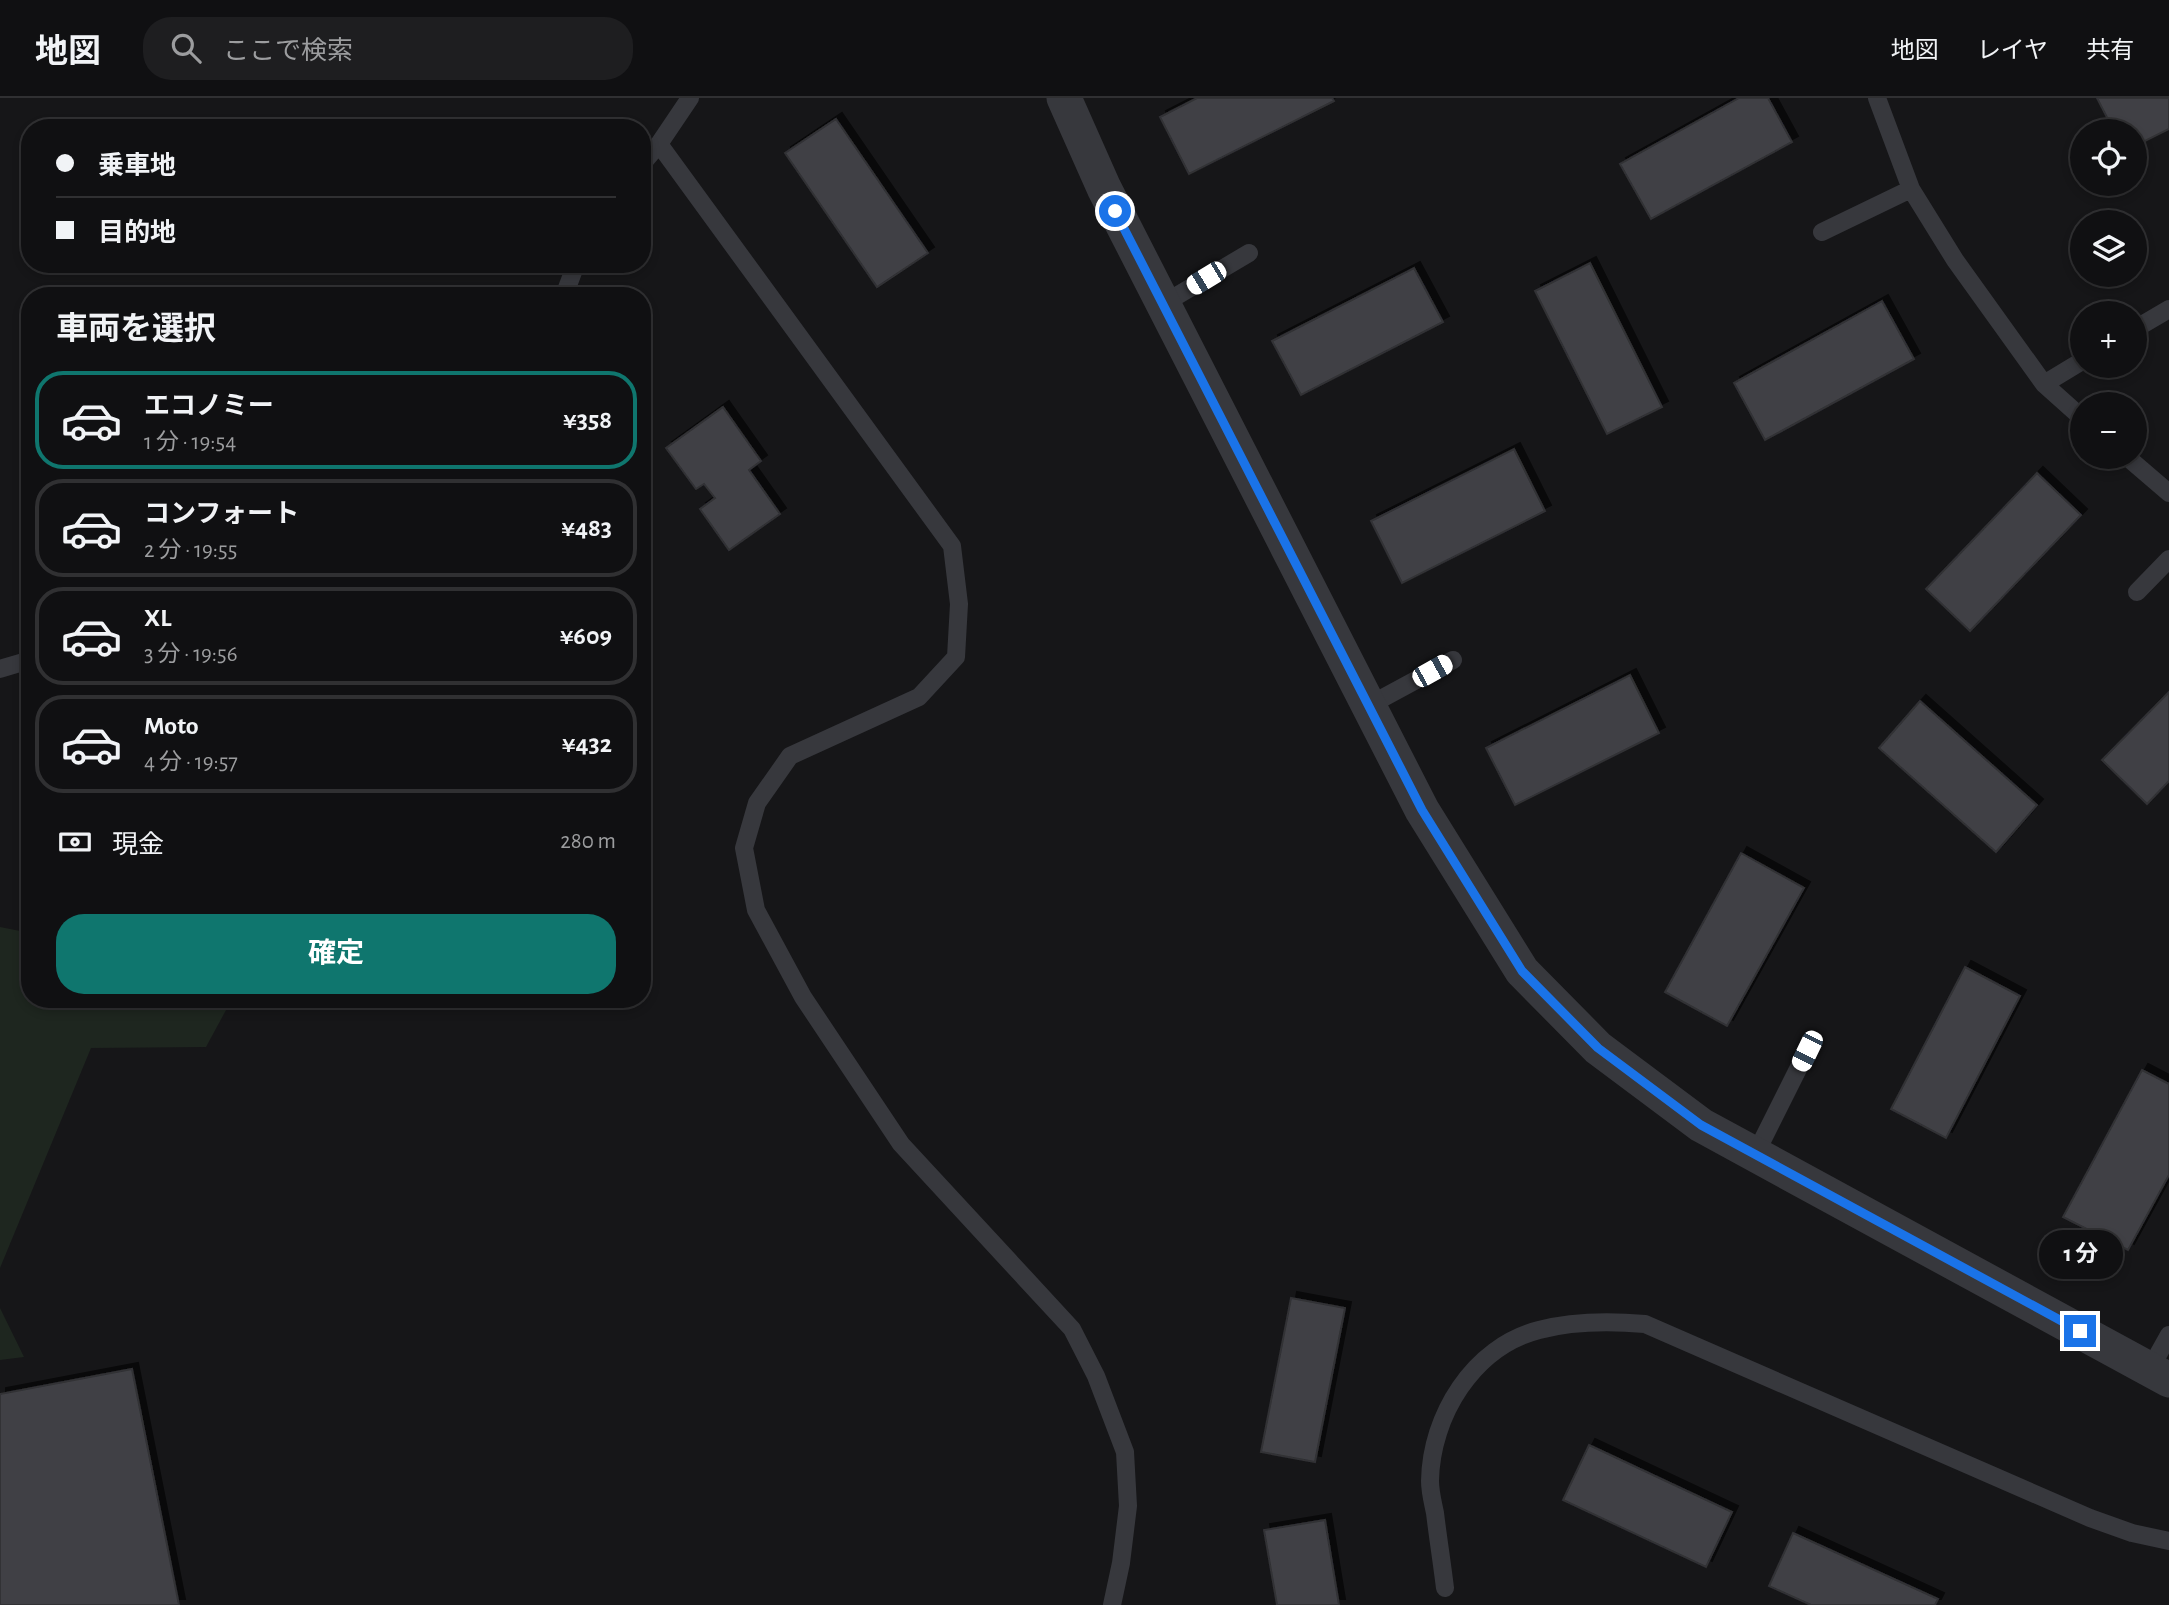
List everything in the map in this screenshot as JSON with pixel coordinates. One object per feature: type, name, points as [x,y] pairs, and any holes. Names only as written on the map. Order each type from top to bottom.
[{"type":"street","points":[[1064,98],[1104,188],[1422,810],[1522,971],[1598,1048],[1701,1125],[2159,1375]]},
{"type":"lane","points":[[651,153],[690,98]]},
{"type":"lane","points":[[1877,98],[1911,189],[1955,260],[2044,384],[2070,407]]},
{"type":"lane","points":[[659,144],[952,546],[959,604],[956,657],[919,697],[789,757],[757,803],[744,848],[756,910],[803,997],[901,1144],[1072,1329],[1096,1376],[1125,1452],[1128,1506],[1121,1563],[1112,1605]]},
{"type":"lane","points":[[1822,232],[1911,189]]},
{"type":"lane","points":[[1163,304],[1249,253]]},
{"type":"lane","points":[[2147,322],[2169,309]]},
{"type":"lane","points":[[2044,384],[2070,368]]},
{"type":"lane","points":[[2141,469],[2169,493]]},
{"type":"lane","points":[[2137,592],[2169,558]]},
{"type":"lane","points":[[1368,706],[1453,660]]},
{"type":"lane","points":[[0,669],[21,663]]},
{"type":"lane","points":[[1755,1155],[1807,1051]]},
{"type":"lane","points":[[1445,1588],[1430,1482],[1436,1441],[1450,1401],[1474,1369],[1505,1345],[1537,1330],[1610,1321],[1645,1324],[2090,1518],[2132,1533],[2169,1541]]},
{"type":"lane","points":[[2159,1375],[2169,1335]]},
{"type":"shaded area","points":[[0,927],[21,931],[21,1008],[227,1008],[206,1047],[91,1048],[0,1268]]},
{"type":"shaded area","points":[[0,1308],[24,1357],[0,1360]]},
{"type":"building","points":[[1197,98],[1332,98],[1334,101],[1189,174],[1160,117]]},
{"type":"building","points":[[1739,98],[1768,98],[1792,142],[1651,219],[1620,164]]},
{"type":"building","points":[[2097,98],[2169,98],[2169,129],[2147,140],[2147,119],[2108,119]]},
{"type":"building","points":[[836,119],[928,253],[877,287],[785,153]]},
{"type":"building","points":[[1590,263],[1662,407],[1607,434],[1535,291]]},
{"type":"building","points":[[1414,268],[1443,322],[1301,395],[1272,341]]},
{"type":"building","points":[[1882,301],[1914,359],[1765,440],[1734,383]]},
{"type":"building","points":[[723,407],[761,461],[749,470],[780,514],[729,550],[700,509],[715,498],[704,484],[696,489],[666,448]]},
{"type":"building","points":[[1514,449],[1545,511],[1402,583],[1371,521]]},
{"type":"building","points":[[2037,473],[2081,515],[1970,631],[1926,589]]},
{"type":"building","points":[[1630,675],[1659,733],[1515,805],[1486,748]]},
{"type":"building","points":[[2169,692],[2169,781],[2147,804],[2102,760]]},
{"type":"building","points":[[1920,701],[2037,805],[1996,852],[1879,748]]},
{"type":"building","points":[[1741,853],[1804,888],[1727,1026],[1665,992]]},
{"type":"building","points":[[1965,967],[2020,996],[1946,1138],[1891,1109]]},
{"type":"building","points":[[2142,1070],[2169,1084],[2169,1175],[2128,1250],[2063,1217]]},
{"type":"building","points":[[1291,1298],[1345,1308],[1315,1462],[1261,1452]]},
{"type":"building","points":[[132,1369],[179,1605],[0,1605],[0,1394]]},
{"type":"building","points":[[1589,1445],[1732,1512],[1706,1567],[1563,1500]]},
{"type":"building","points":[[1325,1520],[1339,1605],[1277,1605],[1264,1530]]},
{"type":"building","points":[[1793,1533],[1938,1599],[1935,1605],[1811,1605],[1769,1586]]},
{"type":"route","points":[[1115,211],[1422,810],[1522,971],[1598,1048],[1701,1125],[2080,1331]]}]
